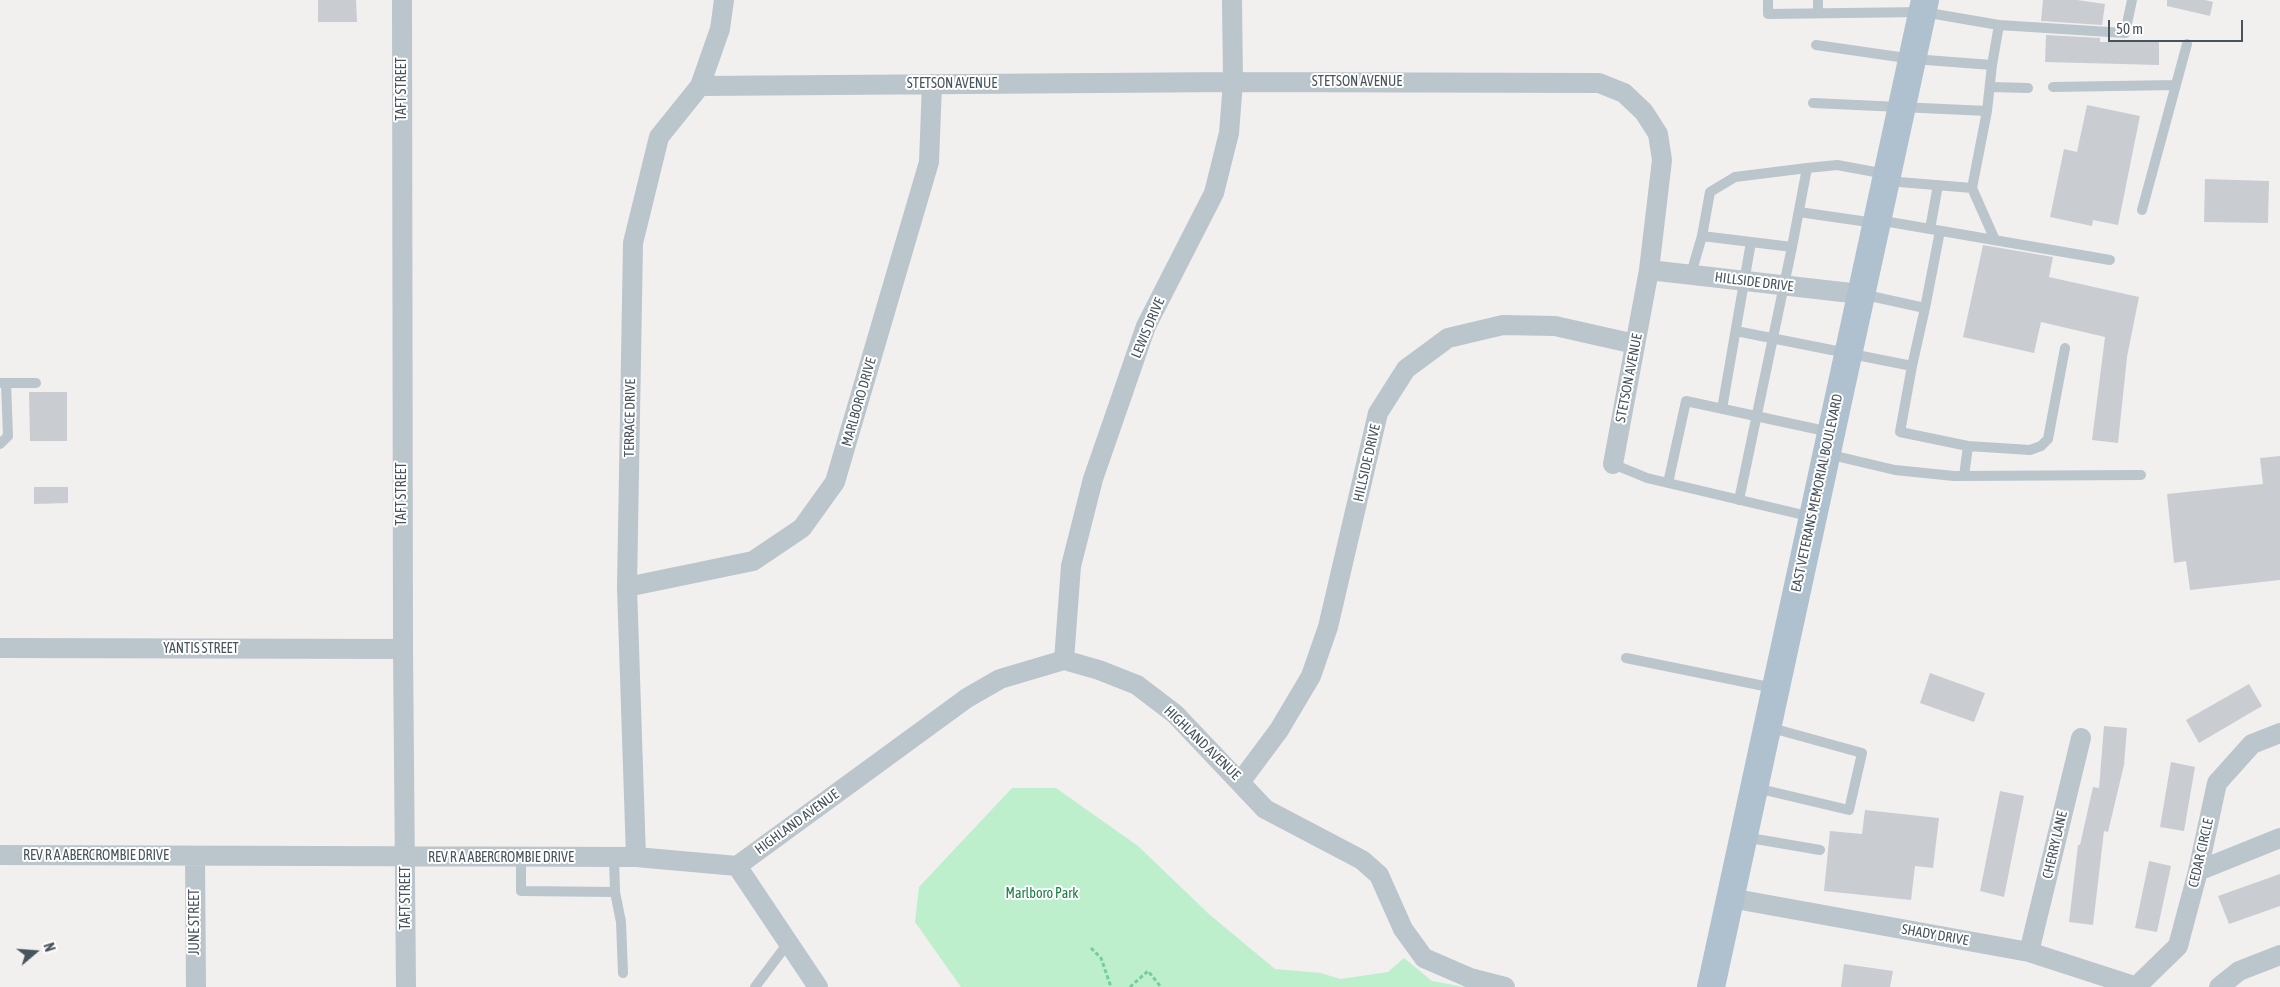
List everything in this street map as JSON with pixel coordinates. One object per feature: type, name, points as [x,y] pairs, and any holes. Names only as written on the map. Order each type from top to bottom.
[{"type":"main road","name":"EAST VETERANS MEMORIAL BOULEVARD","points":[[1711,987],[1924,6]]},
{"type":"street","name":"TAFT STREET","points":[[402,0],[403,650],[406,987]]},
{"type":"street","name":"TERRACE DRIVE","points":[[636,858],[627,587],[633,243],[660,137],[700,86],[720,29],[724,0]]},
{"type":"street","name":"LEWIS DRIVE","points":[[1064,660],[1071,566],[1093,478],[1146,326],[1214,193],[1229,133],[1233,82],[1232,0]]},
{"type":"street","name":"STETSON AVENUE","points":[[700,86],[1233,82],[1599,83],[1624,93],[1644,112],[1658,134],[1662,160],[1649,270],[1613,464]]},
{"type":"street","name":"MARLBORO DRIVE","points":[[627,587],[753,561],[802,528],[835,482],[929,162],[932,84]]},
{"type":"street","name":"HILLSIDE DRIVE","points":[[1649,270],[1860,294]]},
{"type":"street","name":"HILLSIDE DRIVE","points":[[1241,781],[1279,730],[1311,676],[1328,627],[1378,413],[1406,369],[1448,338],[1503,324],[1555,326],[1635,344]]},
{"type":"street","name":"YANTIS STREET","points":[[0,648],[403,650]]},
{"type":"street","name":"HIGHLAND AVENUE","points":[[737,866],[967,698],[1000,679],[1064,660],[1099,670],[1137,685],[1175,714],[1266,809],[1362,860],[1379,875],[1403,929],[1424,958],[1470,978],[1505,987]]},
{"type":"street","name":"CEDAR CIRCLE","points":[[2137,987],[2178,946],[2198,871],[2217,783],[2252,744],[2280,733]]},
{"type":"street","name":"CHERRY LANE","points":[[2029,952],[2080,738]]},
{"type":"street","points":[[2198,871],[2280,838]]},
{"type":"street","name":"REV R A ABERCROMBIE DRIVE","points":[[0,855],[636,858],[737,866]]},
{"type":"street","name":"JUNE STREET","points":[[195,856],[196,987]]},
{"type":"street","points":[[737,866],[818,987]]},
{"type":"street","name":"SHADY DRIVE","points":[[1730,898],[2029,952],[2137,987]]},
{"type":"street","points":[[2219,987],[2239,972],[2280,955]]},
{"type":"lane","points":[[1768,0],[1768,14],[1818,13],[1924,6],[1999,25],[2126,33],[2132,0]]},
{"type":"lane","points":[[1818,0],[1818,13]]},
{"type":"lane","points":[[1996,240],[1972,188],[1987,111],[1999,25]]},
{"type":"lane","points":[[2142,210],[2187,44]]},
{"type":"lane","points":[[1816,45],[1912,59],[1992,65]]},
{"type":"lane","points":[[2053,87],[2176,85]]},
{"type":"lane","points":[[1990,87],[2028,88]]},
{"type":"lane","points":[[1813,103],[1987,111]]},
{"type":"lane","points":[[1691,274],[1702,236],[1710,192],[1735,177],[1837,165],[1886,178],[1972,188]]},
{"type":"lane","points":[[1739,500],[1807,168]]},
{"type":"lane","points":[[1938,185],[1935,230],[1925,308],[1900,432],[1968,446],[2030,450],[2041,446],[2048,438],[2066,348]]},
{"type":"lane","points":[[1799,212],[1935,230],[2110,260]]},
{"type":"lane","points":[[1702,236],[1792,247]]},
{"type":"lane","points":[[1722,409],[1746,281],[1751,242]]},
{"type":"lane","points":[[1860,294],[1925,308]]},
{"type":"lane","points":[[1736,331],[1912,366]]},
{"type":"lane","points":[[0,444],[8,436],[3,383],[36,383]]},
{"type":"lane","points":[[1668,483],[1686,402],[1757,416],[1895,470],[1964,476],[2142,475]]},
{"type":"lane","points":[[1964,476],[1968,446]]},
{"type":"lane","points":[[1613,464],[1647,478],[1812,517]]},
{"type":"lane","points":[[1626,658],[1775,688]]},
{"type":"lane","points":[[1754,787],[1849,810],[1862,752],[1767,726]]},
{"type":"lane","points":[[1743,837],[1820,850]]},
{"type":"lane","points":[[521,858],[521,891],[615,892]]},
{"type":"lane","points":[[614,858],[615,892],[621,922],[624,973]]},
{"type":"lane","points":[[755,987],[788,942]]},
{"type":"path","points":[[1091,948],[1101,958],[1111,987]]},
{"type":"path","points":[[1130,987],[1148,971],[1161,987]]},
{"type":"green space","name":"Marlboro Park","points":[[1012,788],[1056,788],[1138,846],[1210,915],[1275,969],[1321,973],[1340,979],[1388,972],[1404,958],[1432,981],[1465,987],[961,987],[915,922],[919,887]]},
{"type":"building","points":[[318,0],[356,0],[357,22],[318,22]]},
{"type":"building","points":[[2043,0],[2077,0],[2105,4],[2102,25],[2041,21]]},
{"type":"building","points":[[2167,0],[2205,0],[2213,2],[2210,16],[2167,6]]},
{"type":"building","points":[[2046,35],[2100,38],[2100,42],[2159,42],[2159,65],[2045,62]]},
{"type":"building","points":[[2087,105],[2140,116],[2118,225],[2093,220],[2092,226],[2050,217],[2064,149],[2077,152]]},
{"type":"building","points":[[2205,179],[2269,181],[2268,223],[2204,222]]},
{"type":"building","points":[[1983,245],[2053,257],[2049,277],[2139,297],[2127,357],[2118,443],[2092,440],[2105,337],[2041,322],[2034,353],[1963,337]]},
{"type":"building","points":[[29,392],[67,392],[67,441],[30,441]]},
{"type":"building","points":[[2280,456],[2280,580],[2190,590],[2186,561],[2174,563],[2167,494],[2263,484],[2260,458]]},
{"type":"building","points":[[34,487],[68,487],[68,503],[34,504]]},
{"type":"building","points":[[1930,673],[1985,693],[1974,722],[1920,703]]},
{"type":"building","points":[[2249,684],[2262,706],[2199,743],[2186,720]]},
{"type":"building","points":[[2104,726],[2127,728],[2124,765],[2108,832],[2104,831],[2093,925],[2069,922],[2078,845],[2080,845],[2093,787],[2099,788]]},
{"type":"building","points":[[2171,762],[2195,767],[2184,831],[2160,827]]},
{"type":"building","points":[[2000,791],[2024,796],[2004,897],[1980,891]]},
{"type":"building","points":[[1865,810],[1939,818],[1933,868],[1915,866],[1911,900],[1824,891],[1830,831],[1862,834]]},
{"type":"building","points":[[2149,861],[2171,866],[2157,932],[2135,928]]},
{"type":"building","points":[[2280,874],[2280,906],[2229,924],[2218,896]]},
{"type":"building","points":[[1844,964],[1893,971],[1890,987],[1841,987]]}]
